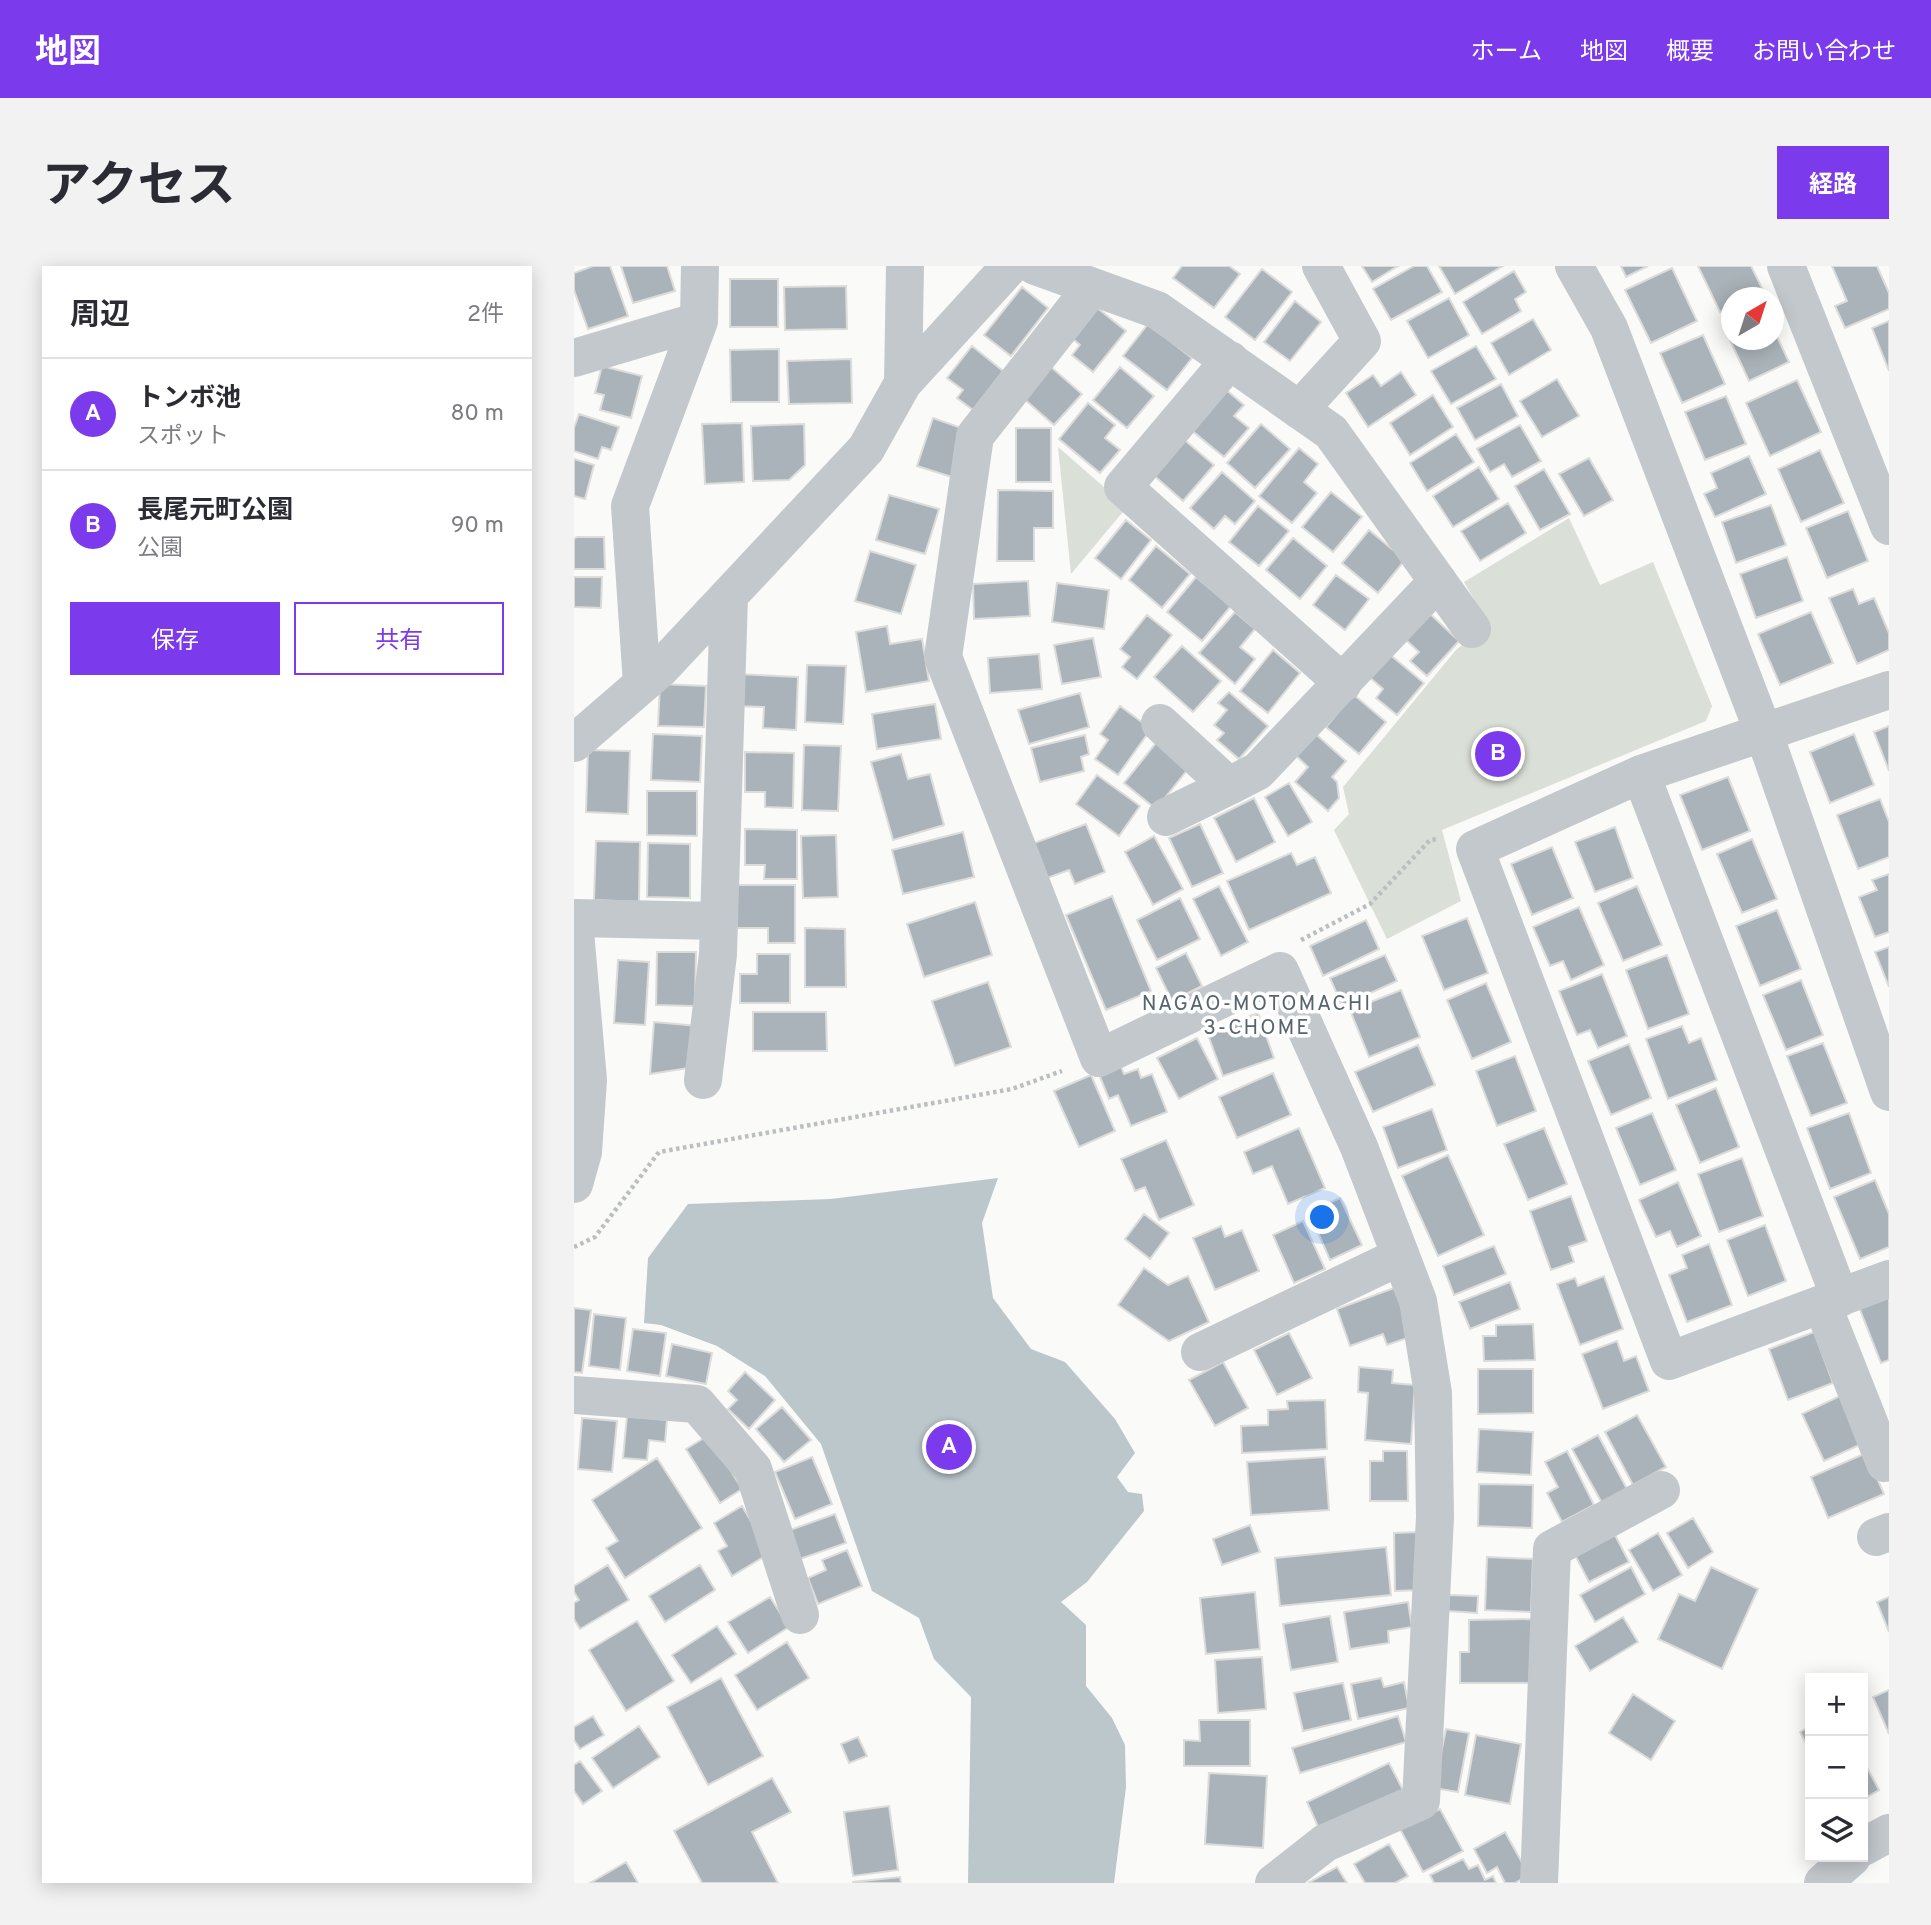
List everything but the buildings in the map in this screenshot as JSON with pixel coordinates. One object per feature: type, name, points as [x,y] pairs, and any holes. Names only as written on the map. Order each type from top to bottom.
[{"type":"street","points":[[642,684],[630,506],[699,321],[700,266]]},
{"type":"street","points":[[903,383],[905,266]]},
{"type":"street","points":[[574,743],[661,668],[866,449],[903,383],[1010,266]]},
{"type":"street","points":[[1035,266],[1157,310],[1331,432],[1472,629]]},
{"type":"street","points":[[1299,410],[1362,341],[1321,266]]},
{"type":"street","points":[[1574,266],[1609,328],[1763,732],[1889,1092]]},
{"type":"street","points":[[1786,266],[1889,526]]},
{"type":"street","points":[[1092,286],[975,436],[943,657],[1099,1058],[1280,971],[1359,1147],[1418,1301],[1433,1393],[1435,1517],[1421,1801],[1325,1843],[1274,1883]]},
{"type":"street","points":[[574,358],[699,321]]},
{"type":"street","points":[[1230,360],[1123,487],[1343,683]]},
{"type":"street","points":[[1166,817],[1258,771],[1438,581]]},
{"type":"street","points":[[704,1080],[718,954],[729,596]]},
{"type":"street","points":[[1889,690],[1641,774],[1475,849],[1669,1362],[1889,1279]]},
{"type":"street","points":[[1160,723],[1228,786]]},
{"type":"street","points":[[1641,774],[1831,1301],[1885,1463]]},
{"type":"street","points":[[574,1184],[583,1152],[588,1080],[574,919],[719,921]]},
{"type":"street","points":[[1200,1352],[1401,1256]]},
{"type":"street","points":[[574,1395],[697,1404],[753,1469],[800,1615]]},
{"type":"street","points":[[1539,1883],[1552,1549],[1661,1490]]},
{"type":"street","points":[[1868,1844],[1889,1833]]},
{"type":"street","points":[[1823,1883],[1846,1862]]},
{"type":"path","points":[[1280,971],[1281,959],[1301,940],[1370,904],[1430,840],[1444,839],[1475,849]]},
{"type":"path","points":[[574,1247],[595,1237],[659,1152],[1012,1089],[1099,1058]]},
{"type":"shaded area","points":[[1058,447],[1127,507],[1071,574]]},
{"type":"shaded area","points":[[1569,518],[1600,585],[1653,562],[1712,706],[1706,721],[1442,830],[1461,901],[1387,939],[1334,830],[1349,814],[1343,787],[1456,650],[1488,623],[1464,582]]},
{"type":"shaded area","points":[[998,1178],[982,1223],[993,1298],[1031,1349],[1065,1362],[1115,1419],[1135,1453],[1117,1477],[1128,1492],[1142,1494],[1144,1511],[1087,1582],[1061,1602],[1086,1625],[1086,1686],[1112,1718],[1125,1745],[1126,1787],[1114,1883],[968,1883],[971,1697],[934,1659],[919,1618],[872,1591],[821,1444],[765,1376],[717,1346],[661,1325],[644,1323],[648,1258],[688,1204],[831,1199]]},
{"type":"place","name":"長尾元町公園","points":[[1498,754]]},
{"type":"place","name":"トンボ池","points":[[949,1447]]},
{"type":"district","name":"NAGAO-MOTOMACHI 3-CHOME","points":[[1257,1015]]}]
